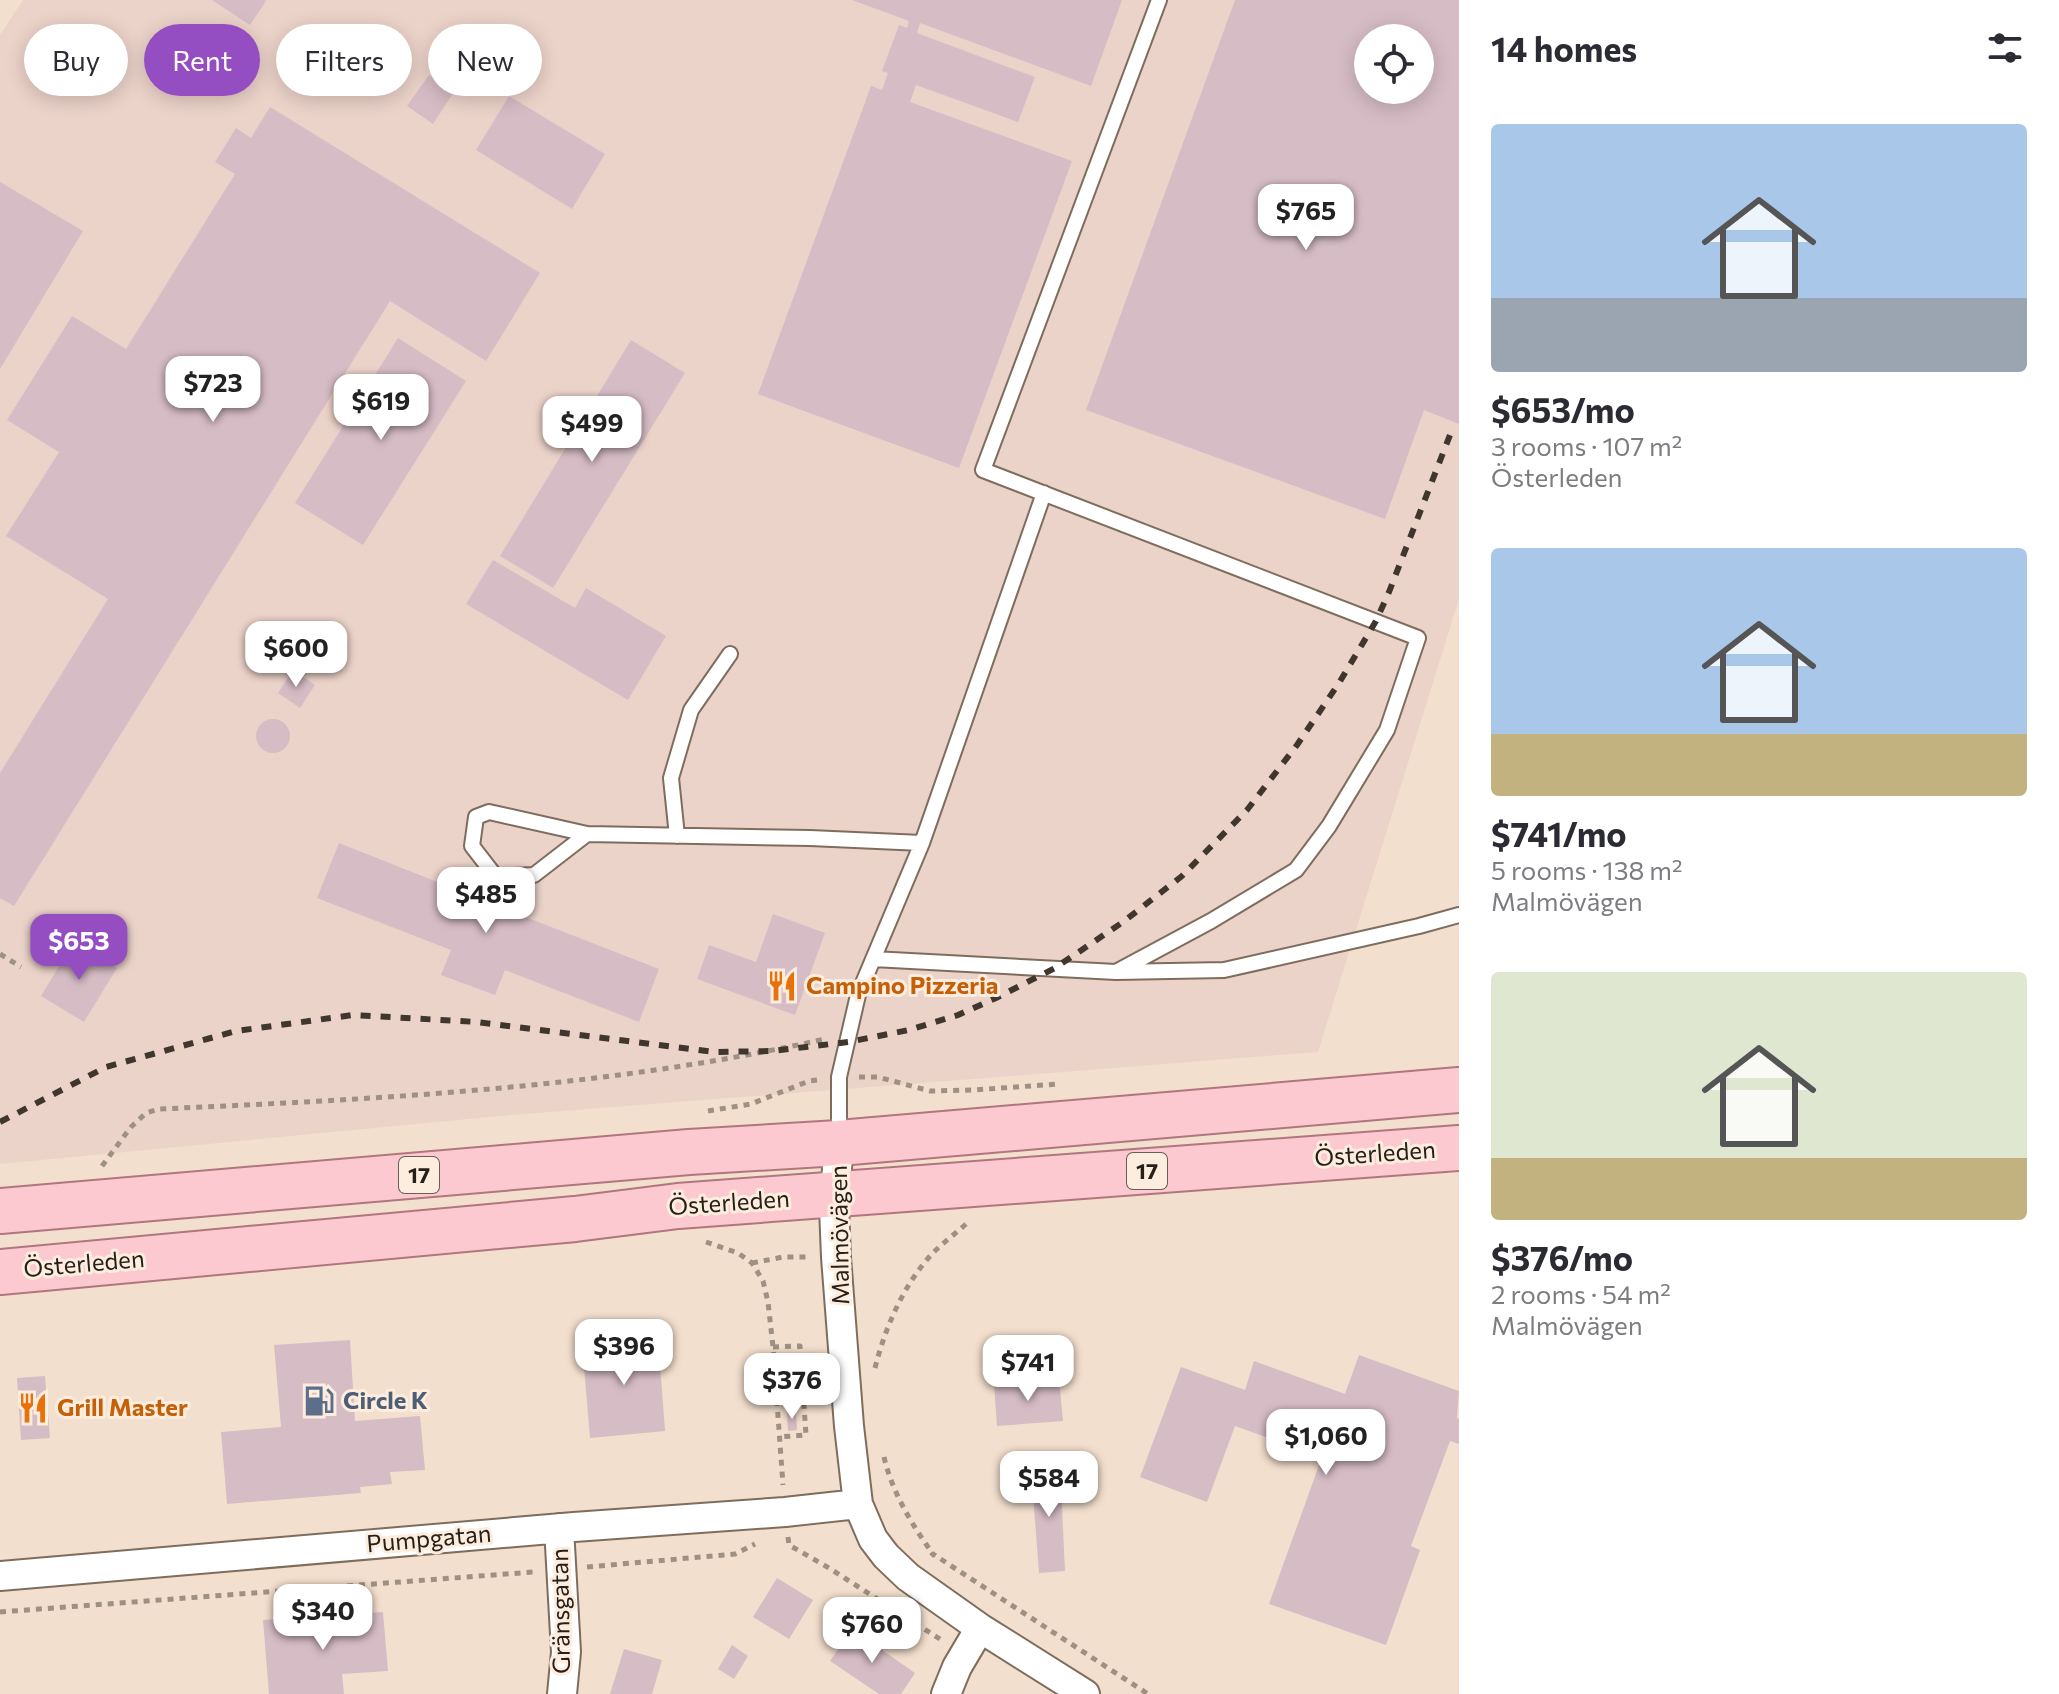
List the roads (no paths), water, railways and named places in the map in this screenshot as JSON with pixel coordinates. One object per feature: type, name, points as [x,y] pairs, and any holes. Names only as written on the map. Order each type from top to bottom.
[{"type":"main road","name":"17","points":[[0,1211],[1459,1090]]},
{"type":"main road","name":"Österleden","points":[[0,1272],[575,1219],[694,1205],[1459,1148]]},
{"type":"street","name":"Malmövägen","points":[[839,1143],[835,1195],[836,1257],[849,1426],[858,1504],[873,1539],[908,1577],[980,1628],[1085,1694]]},
{"type":"street","name":"Pumpgatan","points":[[0,1576],[858,1504]]},
{"type":"street","name":"Gränsgatan","points":[[559,1528],[566,1652],[562,1694]]},
{"type":"street","points":[[946,1694],[957,1667],[980,1628]]},
{"type":"lane","points":[[1116,972],[1211,921],[1296,870],[1329,826],[1387,730],[1418,638],[983,470],[1159,0]]},
{"type":"lane","points":[[839,1143],[839,1077],[858,995],[922,843],[1044,493]]},
{"type":"lane","points":[[677,836],[671,778],[691,710],[730,654]]},
{"type":"lane","points":[[587,834],[534,875],[496,877],[472,846],[476,817],[489,812],[587,834],[922,843]]},
{"type":"lane","points":[[873,959],[1116,972],[1224,970],[1459,915]]},
{"type":"railway","points":[[0,1122],[106,1067],[236,1031],[353,1015],[477,1022],[714,1052],[772,1051],[848,1042],[909,1030],[958,1015],[996,998],[1055,968],[1123,922],[1182,876],[1247,810],[1297,745],[1376,621],[1450,435]]},
{"type":"place","name":"Campino Pizzeria","points":[[782,986]]},
{"type":"place","name":"Circle K","points":[[319,1401]]},
{"type":"place","name":"Grill Master","points":[[33,1408]]}]
